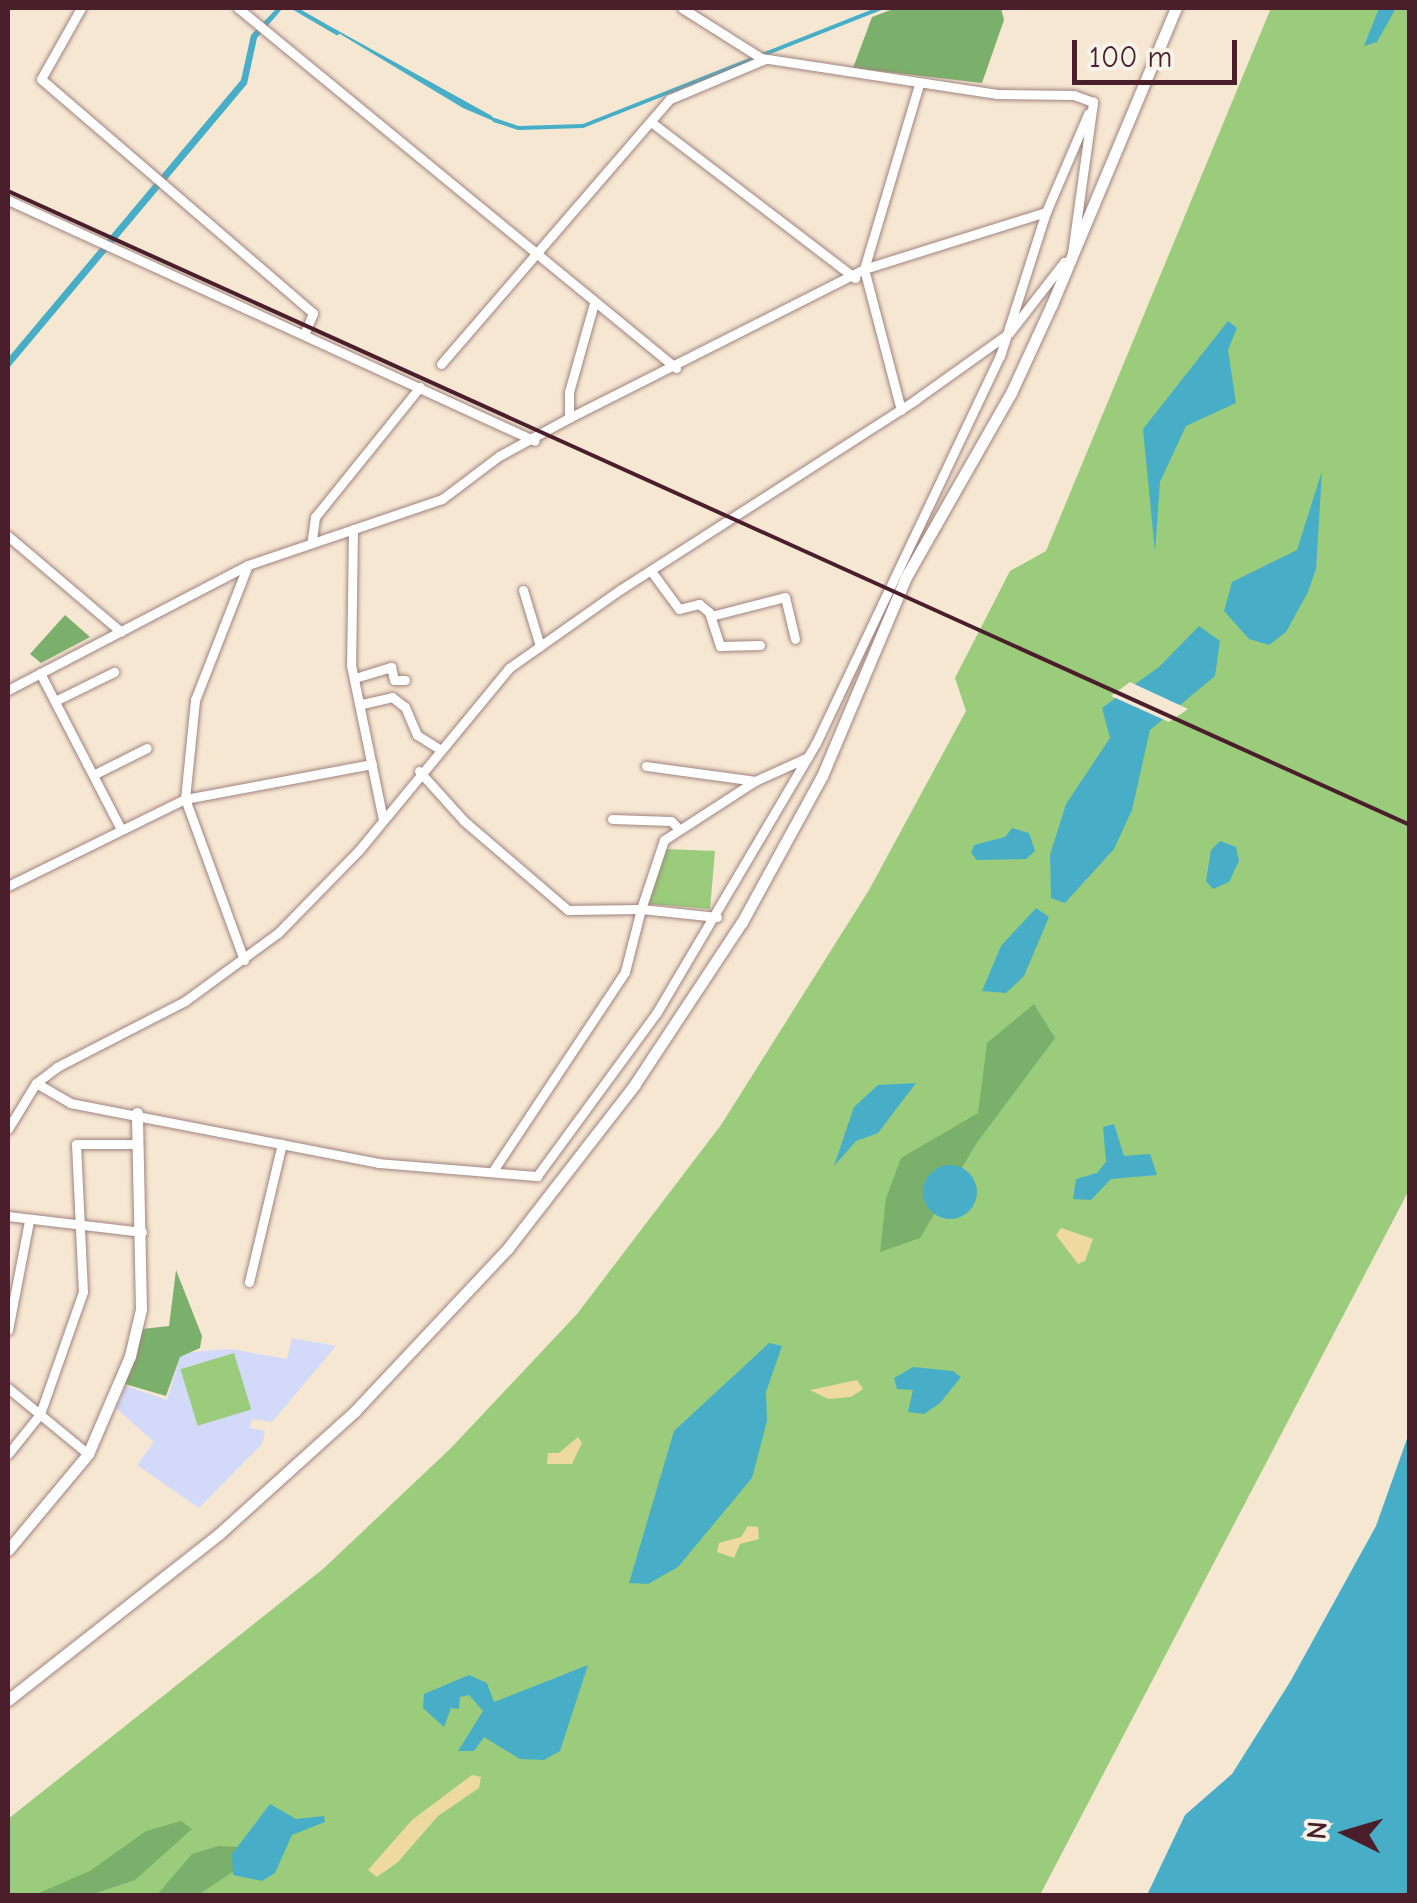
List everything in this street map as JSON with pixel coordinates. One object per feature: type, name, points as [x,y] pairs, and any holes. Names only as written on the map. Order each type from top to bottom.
[{"type":"street","points":[[81,8],[41,80],[313,314],[305,332]]},
{"type":"street","points":[[238,8],[676,368]]},
{"type":"street","points":[[682,8],[761,56],[918,84],[997,94],[1074,94],[1093,102]]},
{"type":"street","points":[[8,1700],[306,1458],[422,1343],[579,1160],[775,864],[840,738],[906,577],[1012,393],[1176,8]]},
{"type":"street","points":[[440,364],[670,99],[761,56]]},
{"type":"street","points":[[901,410],[864,269],[918,84]]},
{"type":"street","points":[[1071,262],[1093,102]]},
{"type":"street","points":[[36,1083],[70,1103],[413,1169],[494,1168],[537,1176],[624,1060],[717,917],[808,757],[1009,333],[1046,212],[1093,102]]},
{"type":"street","points":[[651,122],[855,278]]},
{"type":"street","points":[[8,200],[305,332],[535,441]]},
{"type":"street","points":[[8,690],[248,565],[312,539],[442,498],[499,456],[535,441],[569,418],[855,278],[864,269],[1046,212]]},
{"type":"street","points":[[8,1129],[36,1083],[244,960],[308,905],[509,668],[901,410],[1009,333],[1064,262],[1071,262]]},
{"type":"street","points":[[569,418],[569,392],[594,303]]},
{"type":"street","points":[[312,539],[314,518],[420,387]]},
{"type":"street","points":[[353,529],[348,605],[355,678],[384,820]]},
{"type":"street","points":[[8,536],[121,632]]},
{"type":"street","points":[[244,960],[185,799],[195,700],[248,565]]},
{"type":"street","points":[[651,571],[679,609],[700,604],[710,616],[720,646],[760,645]]},
{"type":"street","points":[[523,590],[540,646]]},
{"type":"street","points":[[710,616],[785,597],[795,639]]},
{"type":"street","points":[[355,678],[390,667],[394,680],[405,680]]},
{"type":"street","points":[[54,701],[114,672]]},
{"type":"street","points":[[40,673],[121,829]]},
{"type":"street","points":[[362,704],[392,697],[405,707],[417,735],[438,748]]},
{"type":"street","points":[[93,774],[146,748]]},
{"type":"street","points":[[494,1168],[625,972],[658,852],[677,827],[755,781],[808,757]]},
{"type":"street","points":[[8,886],[185,799],[372,764]]},
{"type":"street","points":[[646,766],[755,781]]},
{"type":"street","points":[[419,771],[464,821],[568,910],[641,909],[717,917]]},
{"type":"street","points":[[612,819],[671,821],[677,827]]},
{"type":"street","points":[[8,1550],[88,1454],[117,1392],[142,1309],[136,1113]]},
{"type":"street","points":[[8,1454],[40,1414],[83,1292],[76,1144],[138,1144]]},
{"type":"street","points":[[249,1282],[282,1144]]},
{"type":"street","points":[[8,1216],[28,1222],[142,1232]]},
{"type":"street","points":[[8,1330],[21,1278],[28,1222]]},
{"type":"street","points":[[8,1276],[21,1278]]},
{"type":"street","points":[[8,1388],[88,1454]]},
{"type":"shaded area","points":[[292,1338],[336,1346],[272,1422],[252,1419],[250,1428],[265,1431],[262,1444],[199,1508],[137,1465],[154,1442],[116,1408],[126,1386],[167,1400],[181,1353],[230,1349],[287,1359]]},
{"type":"green space","points":[[896,8],[1001,8],[1004,20],[982,83],[853,68],[872,17]]},
{"type":"green space","points":[[1271,8],[1409,8],[1409,1190],[1040,1895],[8,1895],[8,1819],[323,1569],[451,1448],[577,1314],[721,1125],[869,890],[966,711],[955,678],[1010,571],[1046,551]]},
{"type":"green space","points":[[65,615],[90,637],[41,663],[30,654]]},
{"type":"green space","points":[[665,849],[715,851],[710,909],[649,904]]},
{"type":"green space","points":[[1034,1004],[1055,1038],[976,1144],[920,1238],[880,1252],[886,1198],[901,1158],[978,1113],[987,1043]]},
{"type":"green space","points":[[176,1270],[202,1336],[200,1348],[180,1357],[166,1396],[125,1384],[142,1329],[169,1326]]},
{"type":"green space","points":[[234,1353],[251,1409],[198,1426],[180,1369]]},
{"type":"green space","points":[[181,1821],[192,1829],[135,1880],[90,1895],[34,1895],[90,1871],[146,1831]]},
{"type":"green space","points":[[218,1846],[239,1847],[237,1869],[198,1895],[156,1896],[192,1854]]},
{"type":"sand","points":[[1061,1228],[1093,1239],[1085,1261],[1078,1264],[1056,1235]]},
{"type":"sand","points":[[857,1380],[863,1389],[851,1397],[828,1399],[810,1390]]},
{"type":"sand","points":[[578,1437],[582,1443],[572,1464],[547,1464],[548,1453],[559,1453]]},
{"type":"sand","points":[[748,1526],[758,1527],[759,1539],[740,1544],[734,1558],[717,1552],[719,1543],[741,1537]]},
{"type":"sand","points":[[472,1775],[481,1777],[479,1788],[438,1816],[398,1862],[377,1877],[368,1870],[412,1820]]},
{"type":"water","points":[[277,8],[283,8],[257,38],[247,84],[8,369],[8,358],[241,80],[251,35]]},
{"type":"water","points":[[297,8],[492,116],[496,122],[463,108]]},
{"type":"water","points":[[1379,8],[1396,8],[1377,42],[1364,46]]},
{"type":"water","points":[[1228,321],[1237,328],[1228,350],[1236,403],[1186,426],[1160,482],[1155,552],[1143,429]]},
{"type":"water","points":[[1322,471],[1316,569],[1308,592],[1286,632],[1269,645],[1249,639],[1224,611],[1232,582],[1297,550]]},
{"type":"water","points":[[1199,626],[1220,641],[1215,676],[1150,730],[1132,810],[1114,849],[1065,903],[1051,898],[1050,855],[1066,804],[1110,738],[1102,708],[1159,667]]},
{"type":"water","points":[[1012,828],[1029,833],[1035,851],[1026,859],[977,860],[971,853],[974,845],[1005,837]]},
{"type":"water","points":[[1220,841],[1236,847],[1239,861],[1229,882],[1213,889],[1206,881],[1211,850]]},
{"type":"water","points":[[1036,908],[1049,917],[1024,976],[1006,993],[982,991],[1001,946]]},
{"type":"water","points":[[916,1083],[878,1133],[856,1141],[834,1166],[854,1107],[878,1085]]},
{"type":"water","points":[[1114,1124],[1124,1156],[1150,1154],[1157,1175],[1111,1179],[1091,1200],[1073,1199],[1076,1179],[1097,1173],[1106,1162],[1103,1127]]},
{"type":"water","points":[[950,1165],[969,1173],[977,1192],[969,1211],[950,1219],[931,1211],[923,1192],[931,1173]]},
{"type":"water","points":[[769,1343],[782,1346],[766,1392],[767,1421],[752,1478],[678,1567],[648,1584],[629,1583],[674,1431]]},
{"type":"water","points":[[913,1367],[953,1371],[961,1377],[940,1403],[924,1414],[908,1412],[913,1390],[897,1389],[894,1378]]},
{"type":"water","points":[[1409,1433],[1409,1895],[1147,1895],[1185,1815],[1232,1774],[1290,1682],[1376,1526]]},
{"type":"water","points":[[588,1665],[560,1751],[544,1760],[520,1759],[484,1737],[474,1751],[458,1751],[483,1711],[469,1695],[460,1697],[459,1709],[451,1708],[444,1727],[423,1708],[424,1694],[469,1675],[487,1683],[494,1702]]},
{"type":"water","points":[[270,1804],[296,1819],[324,1816],[325,1822],[292,1835],[275,1873],[262,1881],[233,1875],[232,1854]]},
{"type":"pier","points":[[1130,682],[1188,709],[1169,722],[1111,696]]},
{"type":"waterway","points":[[294,8],[337,33]]},
{"type":"waterway","points":[[494,120],[519,128],[583,126],[881,8]]},
{"type":"railway","points":[[8,191],[1410,825]]}]
